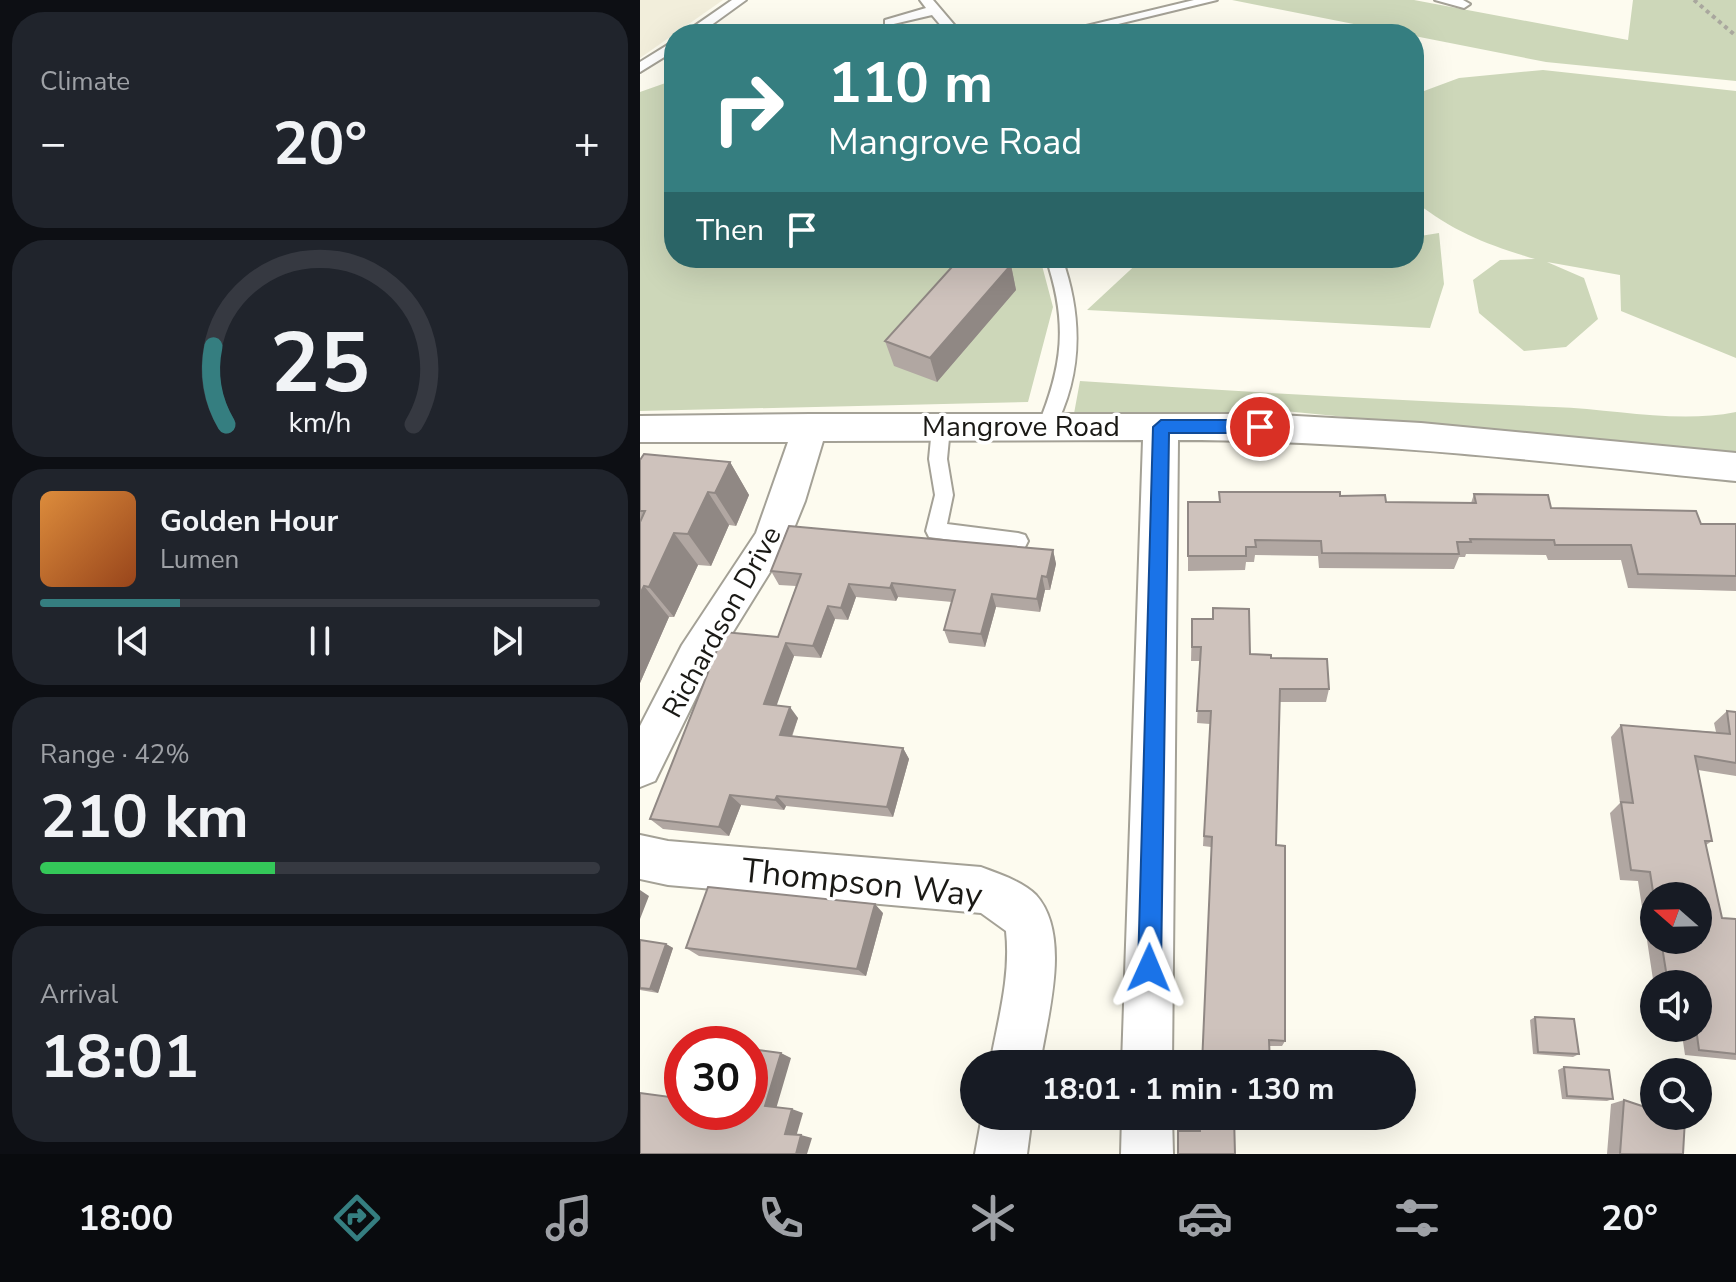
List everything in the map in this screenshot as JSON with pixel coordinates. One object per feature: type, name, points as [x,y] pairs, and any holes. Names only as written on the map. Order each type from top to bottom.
[{"type":"street","name":"Richardson Drive","points":[[640,767],[698,653],[769,545],[786,507],[810,427]]},
{"type":"street","points":[[1147,1050],[1161,427]]},
{"type":"street","name":"Mangrove Road","points":[[640,429],[1260,427],[1407,435],[1736,467]]},
{"type":"street","name":"Thompson Way","points":[[640,857],[668,863],[981,890],[1008,901],[1025,917],[1033,945],[1017,1050]]},
{"type":"street","points":[[1001,1154],[1005,1130]]},
{"type":"street","points":[[1147,1130],[1147,1154]]},
{"type":"lane","points":[[705,24],[740,0]]},
{"type":"lane","points":[[1103,24],[1211,0]]},
{"type":"lane","points":[[1441,0],[1464,4]]},
{"type":"lane","points":[[890,23],[930,5],[946,24]]},
{"type":"lane","points":[[640,68],[664,52]]},
{"type":"lane","points":[[1046,428],[1064,388],[1071,318],[1057,268]]},
{"type":"lane","points":[[941,428],[938,459],[944,495],[936,531],[1018,541]]},
{"type":"path","points":[[1694,0],[1736,36]]},
{"type":"shaded area","points":[[640,0],[723,0],[689,24],[664,24],[664,41],[640,58]]},
{"type":"green space","points":[[1232,0],[1414,0],[1628,40],[1633,0],[1736,0],[1736,81],[1546,62],[1424,38],[1424,24],[1354,24]]},
{"type":"green space","points":[[1543,70],[1736,91],[1736,358],[1621,311],[1620,275],[1547,262],[1584,278],[1598,319],[1566,347],[1524,351],[1479,313],[1473,280],[1500,260],[1535,259],[1472,236],[1424,208],[1424,91],[1459,78]]},
{"type":"green space","points":[[664,84],[664,268],[1043,268],[1053,307],[1028,402],[640,411],[640,92]]},
{"type":"green space","points":[[1439,233],[1444,284],[1430,328],[1087,310],[1132,268],[1424,268],[1424,235]]},
{"type":"green space","points":[[1080,381],[1577,408],[1669,416],[1736,412],[1736,455],[1274,410],[1073,419]]},
{"type":"building","points":[[951,268],[1008,268],[930,358],[885,341]]},
{"type":"building","points":[[644,454],[730,462],[715,493],[708,492],[688,534],[674,533],[649,587],[644,586],[640,594],[640,522],[645,511],[640,511],[640,460]]},
{"type":"building","points":[[1219,492],[1340,492],[1340,496],[1385,495],[1386,502],[1476,503],[1474,494],[1548,495],[1551,508],[1696,511],[1701,524],[1736,524],[1736,576],[1638,574],[1631,545],[1555,545],[1554,540],[1470,539],[1471,542],[1457,542],[1459,554],[1322,553],[1321,541],[1255,540],[1256,547],[1246,547],[1246,556],[1188,556],[1188,502],[1220,502]]},
{"type":"building","points":[[789,526],[1053,550],[1047,577],[1042,576],[1037,599],[992,594],[981,634],[944,630],[955,590],[892,583],[890,588],[849,584],[841,608],[828,606],[813,646],[786,643],[764,704],[790,707],[780,735],[903,748],[887,807],[777,796],[775,800],[730,795],[719,827],[650,819],[724,632],[778,637],[801,574],[771,571]]},
{"type":"building","points":[[1213,608],[1249,609],[1250,654],[1271,655],[1271,658],[1327,659],[1329,689],[1280,689],[1276,845],[1285,846],[1285,1041],[1269,1040],[1269,1050],[1203,1050],[1212,837],[1204,836],[1211,711],[1197,711],[1201,647],[1192,647],[1192,619],[1213,619]]},
{"type":"building","points":[[1727,711],[1736,712],[1736,763],[1695,756],[1712,841],[1705,841],[1722,918],[1736,919],[1736,1054],[1699,1050],[1698,1042],[1712,1042],[1712,970],[1666,970],[1663,954],[1712,954],[1712,882],[1652,882],[1650,872],[1631,870],[1621,802],[1633,803],[1621,725],[1730,734]]},
{"type":"building","points":[[708,887],[875,904],[857,969],[686,948]]},
{"type":"building","points":[[640,940],[666,944],[650,989],[640,988]]},
{"type":"building","points":[[1535,1017],[1574,1019],[1579,1054],[1538,1052]]},
{"type":"building","points":[[768,1051],[781,1053],[768,1096]]},
{"type":"building","points":[[1564,1067],[1609,1070],[1613,1099],[1567,1096]]},
{"type":"building","points":[[640,1093],[664,1096],[664,1130],[768,1130],[768,1106],[792,1109],[785,1134],[801,1135],[796,1154],[640,1154]]},
{"type":"building","points":[[1624,1100],[1640,1105],[1640,1130],[1684,1130],[1683,1154],[1620,1154]]},
{"type":"building","points":[[1234,1130],[1235,1154],[1178,1154],[1178,1131]]},
{"type":"route","points":[[1149,968],[1161,427],[1260,427]]}]
